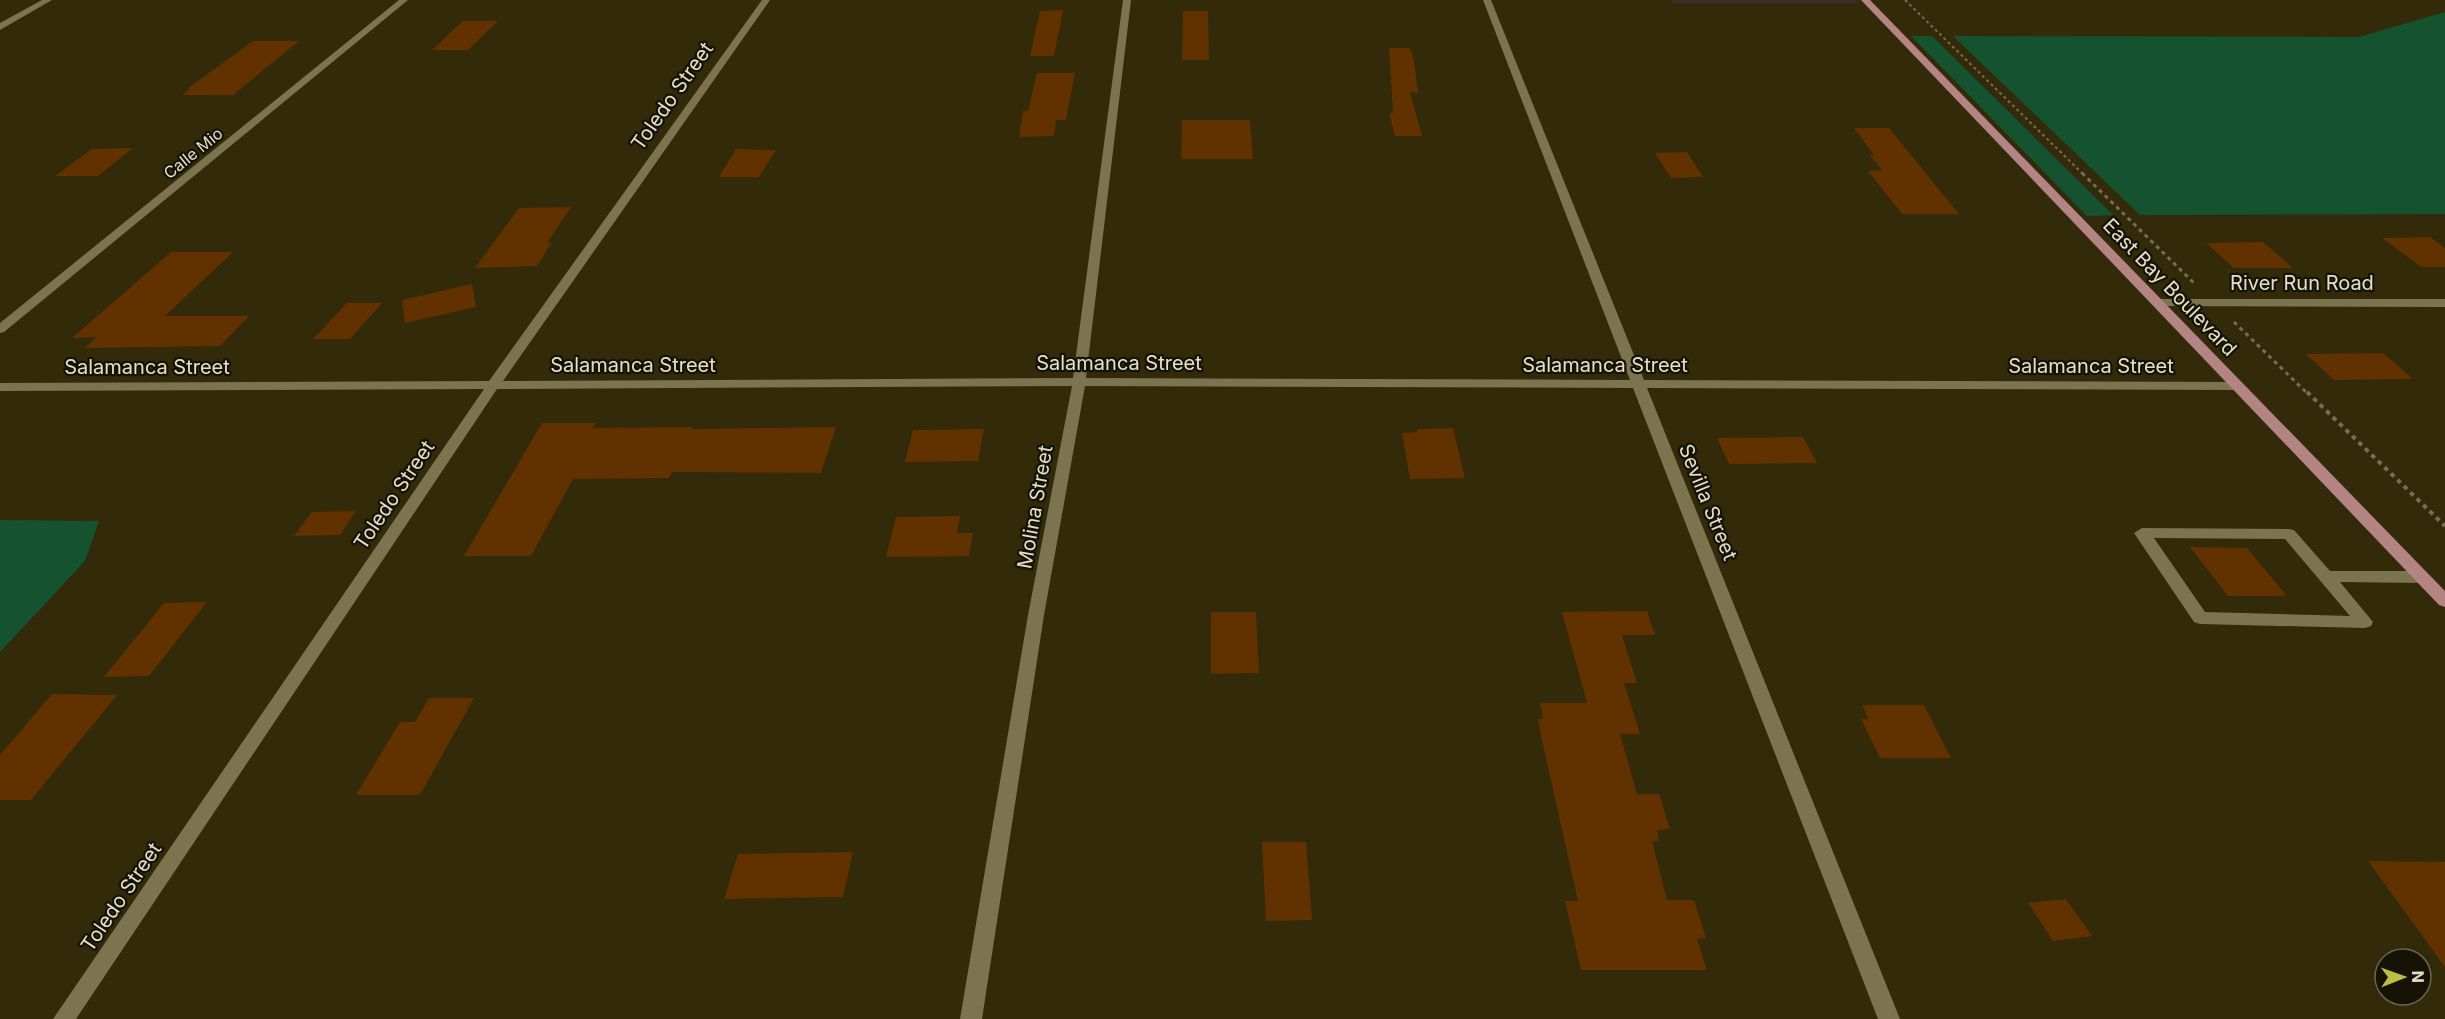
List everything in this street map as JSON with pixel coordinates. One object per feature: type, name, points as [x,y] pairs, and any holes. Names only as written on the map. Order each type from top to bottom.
[{"type":"main road","name":"East Bay Boulevard","points":[[1865,0],[2445,602]]},
{"type":"street","points":[[0,27],[48,0]]},
{"type":"street","name":"Calle Mio","points":[[0,329],[404,0]]},
{"type":"street","name":"Toledo Street","points":[[64,1019],[493,386],[766,0]]},
{"type":"street","name":"Molina Street","points":[[971,1019],[1036,615],[1079,382],[1127,0]]},
{"type":"street","name":"Sevilla Street","points":[[1487,0],[1889,1019]]},
{"type":"street","name":"River Run Road","points":[[2158,303],[2445,303]]},
{"type":"street","name":"Salamanca Street","points":[[0,387],[1079,382],[2238,386]]},
{"type":"street","points":[[2326,576],[2365,622],[2200,618],[2142,533],[2289,534],[2326,576],[2421,577]]},
{"type":"path","points":[[1905,0],[2445,526]]},
{"type":"shaded area","points":[[1671,0],[1855,0],[1858,3],[1673,3]]},
{"type":"green space","points":[[2445,12],[2445,214],[2140,215],[1953,36],[2359,37]]},
{"type":"green space","points":[[1911,36],[1932,36],[2113,215],[2087,216]]},
{"type":"green space","points":[[0,520],[99,521],[85,561],[0,652]]},
{"type":"building","points":[[1063,10],[1054,56],[1030,56],[1040,11]]},
{"type":"building","points":[[1183,11],[1208,11],[1209,60],[1182,60]]},
{"type":"building","points":[[463,21],[498,21],[468,50],[432,50]]},
{"type":"building","points":[[253,41],[299,41],[233,95],[182,95],[190,89],[187,89]]},
{"type":"building","points":[[1389,48],[1410,48],[1414,60],[1418,93],[1410,92],[1422,136],[1395,136],[1389,113],[1393,113]]},
{"type":"building","points":[[1037,73],[1075,73],[1066,120],[1056,120],[1054,136],[1019,137],[1023,111],[1028,111]]},
{"type":"building","points":[[1182,120],[1250,120],[1253,159],[1181,159]]},
{"type":"building","points":[[1854,128],[1889,128],[1959,214],[1902,214],[1868,171],[1882,170]]},
{"type":"building","points":[[133,148],[98,176],[55,176],[92,149]]},
{"type":"building","points":[[736,149],[776,150],[759,177],[719,177]]},
{"type":"building","points":[[1687,152],[1703,177],[1671,178],[1655,153]]},
{"type":"building","points":[[571,207],[547,243],[552,242],[537,266],[475,268],[519,208]]},
{"type":"building","points":[[2430,237],[2445,248],[2445,267],[2421,267],[2382,238]]},
{"type":"building","points":[[2263,242],[2293,268],[2234,268],[2206,243]]},
{"type":"building","points":[[171,252],[233,252],[165,316],[249,316],[220,346],[85,348],[97,337],[72,338]]},
{"type":"building","points":[[472,284],[476,307],[405,323],[402,300]]},
{"type":"building","points":[[347,303],[382,303],[350,339],[313,339]]},
{"type":"building","points":[[2383,353],[2413,379],[2334,380],[2306,354]]},
{"type":"building","points":[[542,423],[596,423],[593,428],[836,427],[821,473],[672,472],[669,478],[573,479],[531,556],[464,556]]},
{"type":"building","points":[[1453,428],[1465,478],[1410,479],[1402,433],[1418,432],[1417,429]]},
{"type":"building","points":[[984,429],[978,461],[905,462],[913,430]]},
{"type":"building","points":[[1803,437],[1817,463],[1729,464],[1717,438]]},
{"type":"building","points":[[356,511],[340,535],[294,536],[312,512]]},
{"type":"building","points":[[960,516],[957,533],[973,533],[969,556],[886,557],[896,517]]},
{"type":"building","points":[[2190,547],[2247,548],[2287,596],[2228,596]]},
{"type":"building","points":[[207,602],[149,676],[104,677],[164,603]]},
{"type":"building","points":[[1647,611],[1655,635],[1622,635],[1637,683],[1624,683],[1640,734],[1620,734],[1637,794],[1659,794],[1670,829],[1657,830],[1659,841],[1652,841],[1667,900],[1694,900],[1706,938],[1697,939],[1707,970],[1581,970],[1565,901],[1578,901],[1541,736],[1538,719],[1543,719],[1540,703],[1587,703],[1562,612]]},
{"type":"building","points":[[1211,612],[1256,612],[1259,673],[1211,674]]},
{"type":"building","points":[[52,694],[117,695],[31,800],[0,800],[0,755]]},
{"type":"building","points":[[429,698],[474,698],[420,795],[356,795],[400,722],[415,722]]},
{"type":"building","points":[[1862,705],[1924,705],[1951,758],[1880,758],[1861,719],[1868,719]]},
{"type":"building","points":[[1262,842],[1306,842],[1312,920],[1266,921]]},
{"type":"building","points":[[853,852],[843,897],[724,899],[738,854]]},
{"type":"building","points":[[2368,861],[2445,862],[2445,967],[2433,947],[2430,947]]},
{"type":"building","points":[[2066,899],[2092,936],[2053,941],[2028,903]]}]
